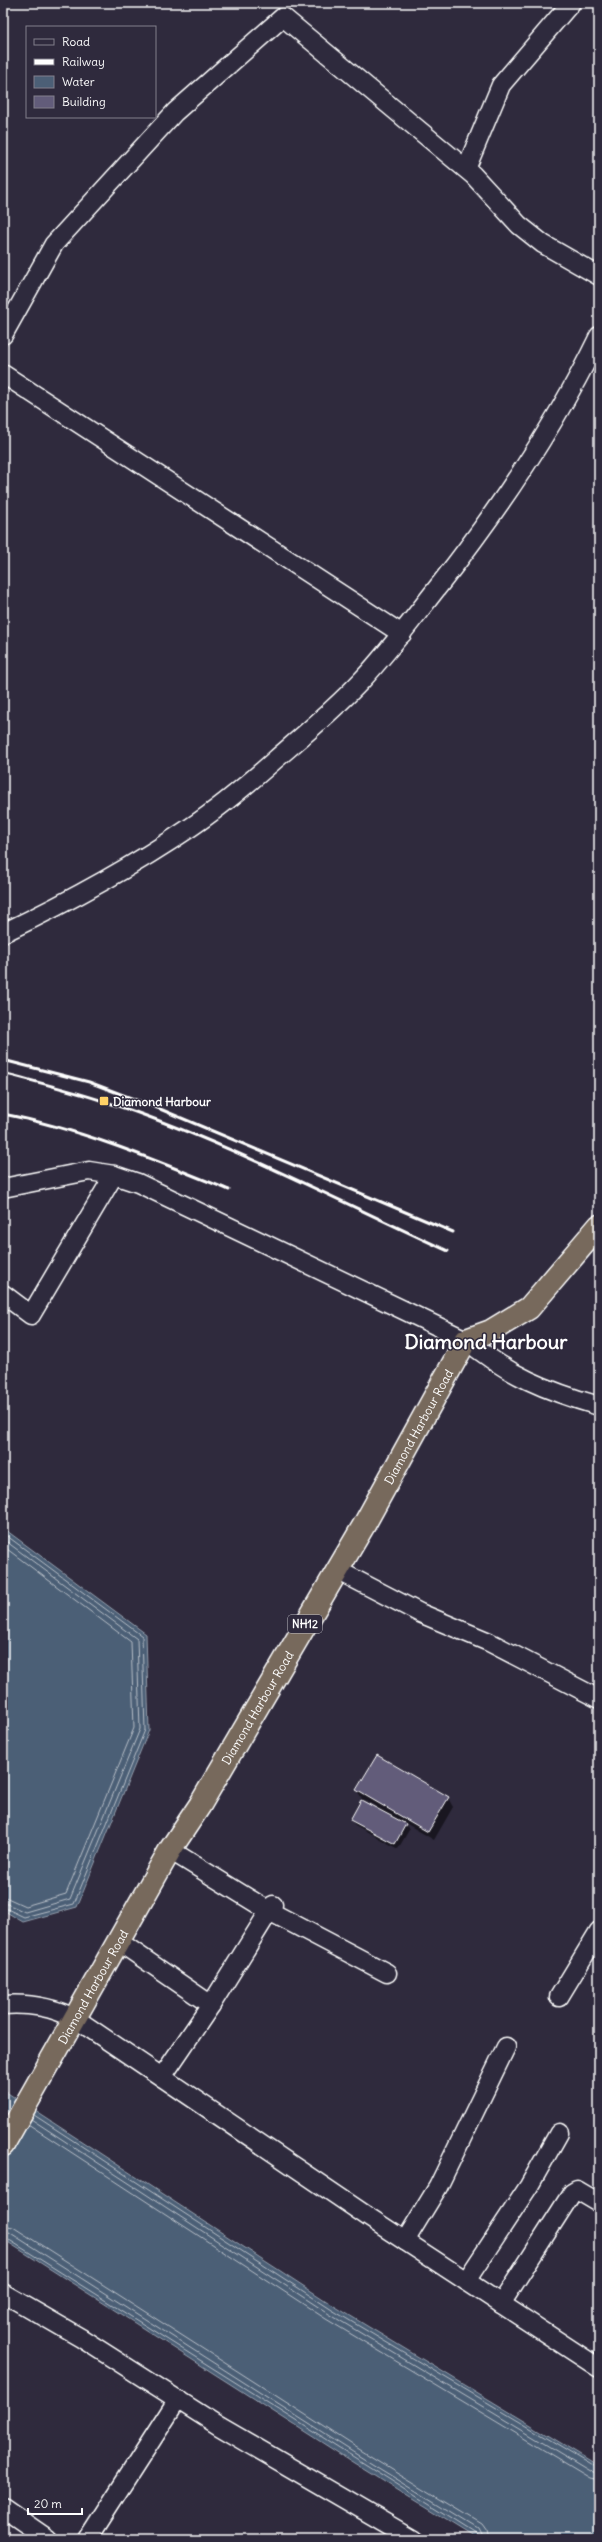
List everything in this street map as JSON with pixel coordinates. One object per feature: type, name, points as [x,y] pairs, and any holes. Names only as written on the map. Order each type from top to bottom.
[{"type":"highway","points":[[466,1340],[491,1331],[529,1308],[599,1226]]},
{"type":"highway","name":"Diamond Harbour Road","points":[[3,2145],[76,2019],[170,1850],[200,1805],[337,1570],[466,1340]]},
{"type":"street","points":[[466,169],[502,85],[571,3]]},
{"type":"street","points":[[3,335],[54,244],[175,112],[283,17],[466,169],[525,229],[543,244],[599,276]]},
{"type":"street","points":[[3,933],[102,882],[198,822],[239,791],[320,721],[360,682],[402,634],[475,539],[522,471],[575,386],[599,336]]},
{"type":"street","points":[[3,374],[402,634]]},
{"type":"street","points":[[3,1188],[88,1171],[114,1175],[138,1183],[466,1340],[500,1366],[534,1385],[599,1406]]},
{"type":"street","points":[[3,1294],[31,1315],[114,1175]]},
{"type":"street","points":[[337,1570],[420,1613],[489,1642],[599,1699]]},
{"type":"street","points":[[170,1850],[386,1973]]},
{"type":"street","points":[[162,2077],[211,2005],[271,1908]]},
{"type":"street","points":[[559,1997],[599,1932]]},
{"type":"street","points":[[118,1942],[211,2005]]},
{"type":"street","points":[[3,2005],[23,2003],[41,2006],[60,2011],[76,2019],[405,2241],[599,2368]]},
{"type":"street","points":[[405,2241],[438,2187],[506,2047]]},
{"type":"street","points":[[466,2281],[529,2186],[559,2133]]},
{"type":"street","points":[[501,2304],[572,2194],[577,2190],[599,2204]]},
{"type":"street","points":[[3,2293],[81,2338],[178,2400],[413,2539]]},
{"type":"street","points":[[88,2539],[178,2400]]},
{"type":"street","points":[[3,2508],[48,2539]]},
{"type":"water","points":[[3,1528],[146,1634],[149,1730],[77,1907],[23,1922],[3,1910]]},
{"type":"water","points":[[3,2090],[334,2306],[599,2466],[599,2539],[477,2539],[354,2463],[3,2239]]},
{"type":"building","points":[[377,1755],[449,1797],[428,1832],[356,1790]]},
{"type":"building","points":[[361,1800],[406,1824],[395,1844],[350,1820]]},
{"type":"railway","points":[[3,1060],[89,1082],[160,1109],[453,1232]]},
{"type":"railway","points":[[3,1073],[91,1097],[191,1133],[234,1151],[448,1251]]},
{"type":"railway","points":[[3,1114],[61,1128],[118,1146],[229,1190]]},
{"type":"place","name":"Diamond Harbour","points":[[104,1101]]},
{"type":"district","name":"Diamond Harbour","points":[[486,1341]]}]
